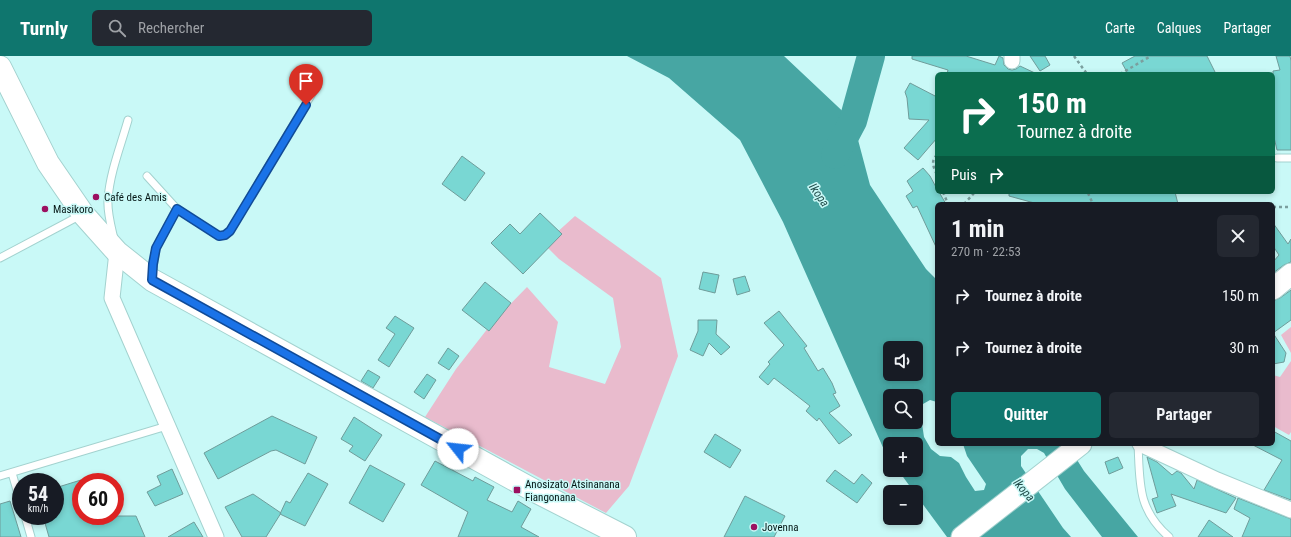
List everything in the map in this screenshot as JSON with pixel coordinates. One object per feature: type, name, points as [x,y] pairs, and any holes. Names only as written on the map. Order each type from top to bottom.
[{"type":"main road","points":[[1,72],[48,163],[83,214],[117,252],[152,280],[533,490],[617,534]]},
{"type":"main road","points":[[1275,287],[1291,274]]},
{"type":"main road","points":[[962,537],[1078,446]]},
{"type":"street","points":[[117,252],[112,298],[216,537]]},
{"type":"street","points":[[1143,446],[1217,480],[1291,510]]},
{"type":"lane","points":[[147,176],[177,209],[219,236],[225,235],[230,231],[313,92]]},
{"type":"lane","points":[[117,252],[109,217],[108,199],[111,180],[128,120]]},
{"type":"lane","points":[[1276,158],[1291,158]]},
{"type":"lane","points":[[152,280],[156,248],[177,209]]},
{"type":"lane","points":[[0,258],[83,214]]},
{"type":"lane","points":[[0,476],[167,426]]},
{"type":"lane","points":[[1139,446],[1141,494],[1148,514],[1169,537]]},
{"type":"lane","points":[[28,525],[31,537]]},
{"type":"path","points":[[1074,56],[1086,72]]},
{"type":"path","points":[[1123,72],[1151,56]]},
{"type":"path","points":[[935,158],[933,164],[935,170]]},
{"type":"path","points":[[966,202],[973,194]]},
{"type":"path","points":[[1275,207],[1291,207]]},
{"type":"shaded area","points":[[575,216],[661,278],[678,356],[629,486],[606,513],[425,417],[456,369],[492,323],[527,287],[558,322],[549,367],[605,384],[621,347],[613,298],[559,259],[544,244]]},
{"type":"shaded area","points":[[1291,327],[1291,353],[1281,335]]},
{"type":"shaded area","points":[[1291,361],[1291,432],[1289,435],[1275,427],[1275,376],[1280,377]]},
{"type":"water","name":"Ikopa","points":[[627,56],[784,56],[853,121],[870,185],[926,269],[935,278],[935,401],[930,400],[923,404],[923,389],[883,389],[883,429],[923,429],[924,437],[931,449],[940,456],[951,457],[959,463],[975,491],[984,490],[986,484],[967,456],[964,446],[1068,446],[1084,471],[1138,537],[1102,537],[1065,489],[1044,453],[1037,449],[1028,449],[1021,456],[1021,466],[1063,528],[1071,537],[947,537],[923,504],[923,485],[909,485],[903,477],[923,477],[923,437],[883,437],[883,447],[783,222],[740,140],[669,78]]},
{"type":"building","points":[[912,56],[966,56],[995,65],[999,56],[1003,58],[1004,65],[1008,69],[1016,69],[1020,66],[1033,72],[948,72],[948,70],[912,59]]},
{"type":"building","points":[[1030,56],[1045,56],[1050,65],[1040,71]]},
{"type":"building","points":[[1135,56],[1207,56],[1215,72],[1127,72],[1122,63]]},
{"type":"building","points":[[1276,56],[1290,56],[1291,150],[1277,150],[1275,142],[1275,72],[1273,71],[1280,70]]},
{"type":"building","points":[[910,83],[935,96],[935,140],[918,160],[904,148],[929,120],[909,119],[905,92]]},
{"type":"building","points":[[462,156],[485,173],[465,201],[442,184]]},
{"type":"building","points":[[923,168],[935,185],[935,194],[940,194],[945,202],[935,202],[935,245],[917,206],[913,208],[906,196],[913,191],[907,181]]},
{"type":"building","points":[[1009,194],[1176,194],[1178,202],[1031,202],[1009,196]]},
{"type":"building","points":[[540,213],[562,234],[523,274],[491,243],[510,224],[520,234]]},
{"type":"building","points":[[1275,226],[1288,244],[1291,239],[1291,262],[1275,272],[1275,260],[1279,255],[1275,249]]},
{"type":"building","points":[[703,272],[719,275],[715,293],[699,289]]},
{"type":"building","points":[[745,276],[750,291],[737,295],[733,279]]},
{"type":"building","points":[[485,282],[511,303],[489,331],[462,310]]},
{"type":"building","points":[[1291,290],[1291,320],[1275,332],[1275,300]]},
{"type":"building","points":[[779,311],[807,346],[804,348],[818,371],[823,368],[832,383],[836,393],[833,394],[840,406],[829,413],[852,435],[839,444],[819,418],[817,421],[806,411],[810,406],[774,378],[768,385],[759,377],[770,364],[768,362],[784,345],[764,323]]},
{"type":"building","points":[[395,316],[414,328],[389,367],[378,360],[395,334],[386,328]]},
{"type":"building","points":[[698,320],[717,320],[716,334],[730,347],[721,355],[709,343],[703,356],[690,350],[698,331]]},
{"type":"building","points":[[1275,336],[1286,353],[1284,362],[1275,364]]},
{"type":"building","points":[[448,348],[459,356],[449,370],[438,363]]},
{"type":"building","points":[[368,370],[380,377],[373,388],[361,381]]},
{"type":"building","points":[[427,374],[436,380],[424,399],[414,392]]},
{"type":"building","points":[[272,416],[317,437],[305,464],[276,450],[271,451],[218,479],[204,453]]},
{"type":"building","points":[[354,417],[382,435],[365,461],[349,451],[353,446],[341,439]]},
{"type":"building","points":[[1275,432],[1291,441],[1291,500],[1264,490],[1282,460],[1255,446],[1275,446]]},
{"type":"building","points":[[715,434],[741,450],[730,468],[704,452]]},
{"type":"building","points":[[1118,457],[1123,468],[1109,474],[1105,462]]},
{"type":"building","points":[[1147,457],[1157,462],[1172,475],[1177,471],[1181,473],[1194,489],[1197,480],[1236,498],[1226,513],[1171,494],[1176,506],[1157,513],[1152,499],[1158,497]]},
{"type":"building","points":[[435,461],[473,481],[475,477],[494,487],[487,500],[512,512],[518,501],[531,509],[521,527],[539,537],[458,537],[468,512],[421,485]]},
{"type":"building","points":[[370,465],[405,484],[383,522],[349,503]]},
{"type":"building","points":[[172,469],[183,494],[155,506],[147,492],[161,485],[157,476]]},
{"type":"building","points":[[835,470],[854,484],[862,474],[872,483],[857,503],[826,481]]},
{"type":"building","points":[[308,473],[328,484],[305,526],[280,514],[286,501],[290,503]]},
{"type":"building","points":[[72,483],[72,525],[124,525],[124,516],[136,516],[145,537],[49,537],[46,525],[64,525],[64,485]]},
{"type":"building","points":[[253,494],[281,513],[266,537],[242,537],[225,507]]},
{"type":"building","name":"Jovenna","points":[[745,496],[785,516],[774,537],[724,537]]},
{"type":"building","points":[[1238,498],[1291,519],[1291,537],[1242,537],[1250,518],[1234,509]]},
{"type":"building","points":[[10,501],[12,508],[12,525],[17,525],[21,537],[0,537],[0,504]]},
{"type":"building","points":[[1209,520],[1233,537],[1198,537]]},
{"type":"building","points":[[194,522],[203,537],[168,537]]},
{"type":"waterway","points":[[835,155],[853,121],[871,56]]},
{"type":"place","name":"Café des Amis","points":[[96,197]]},
{"type":"place","name":"Masikoro","points":[[45,209]]},
{"type":"place","name":"Anosizato Atsinanana Fiangonana","points":[[517,490]]},
{"type":"place","name":"Jovenna","points":[[754,527]]},
{"type":"route","points":[[306,105],[230,231],[225,235],[219,236],[177,209],[156,248],[152,280],[458,449]]}]
